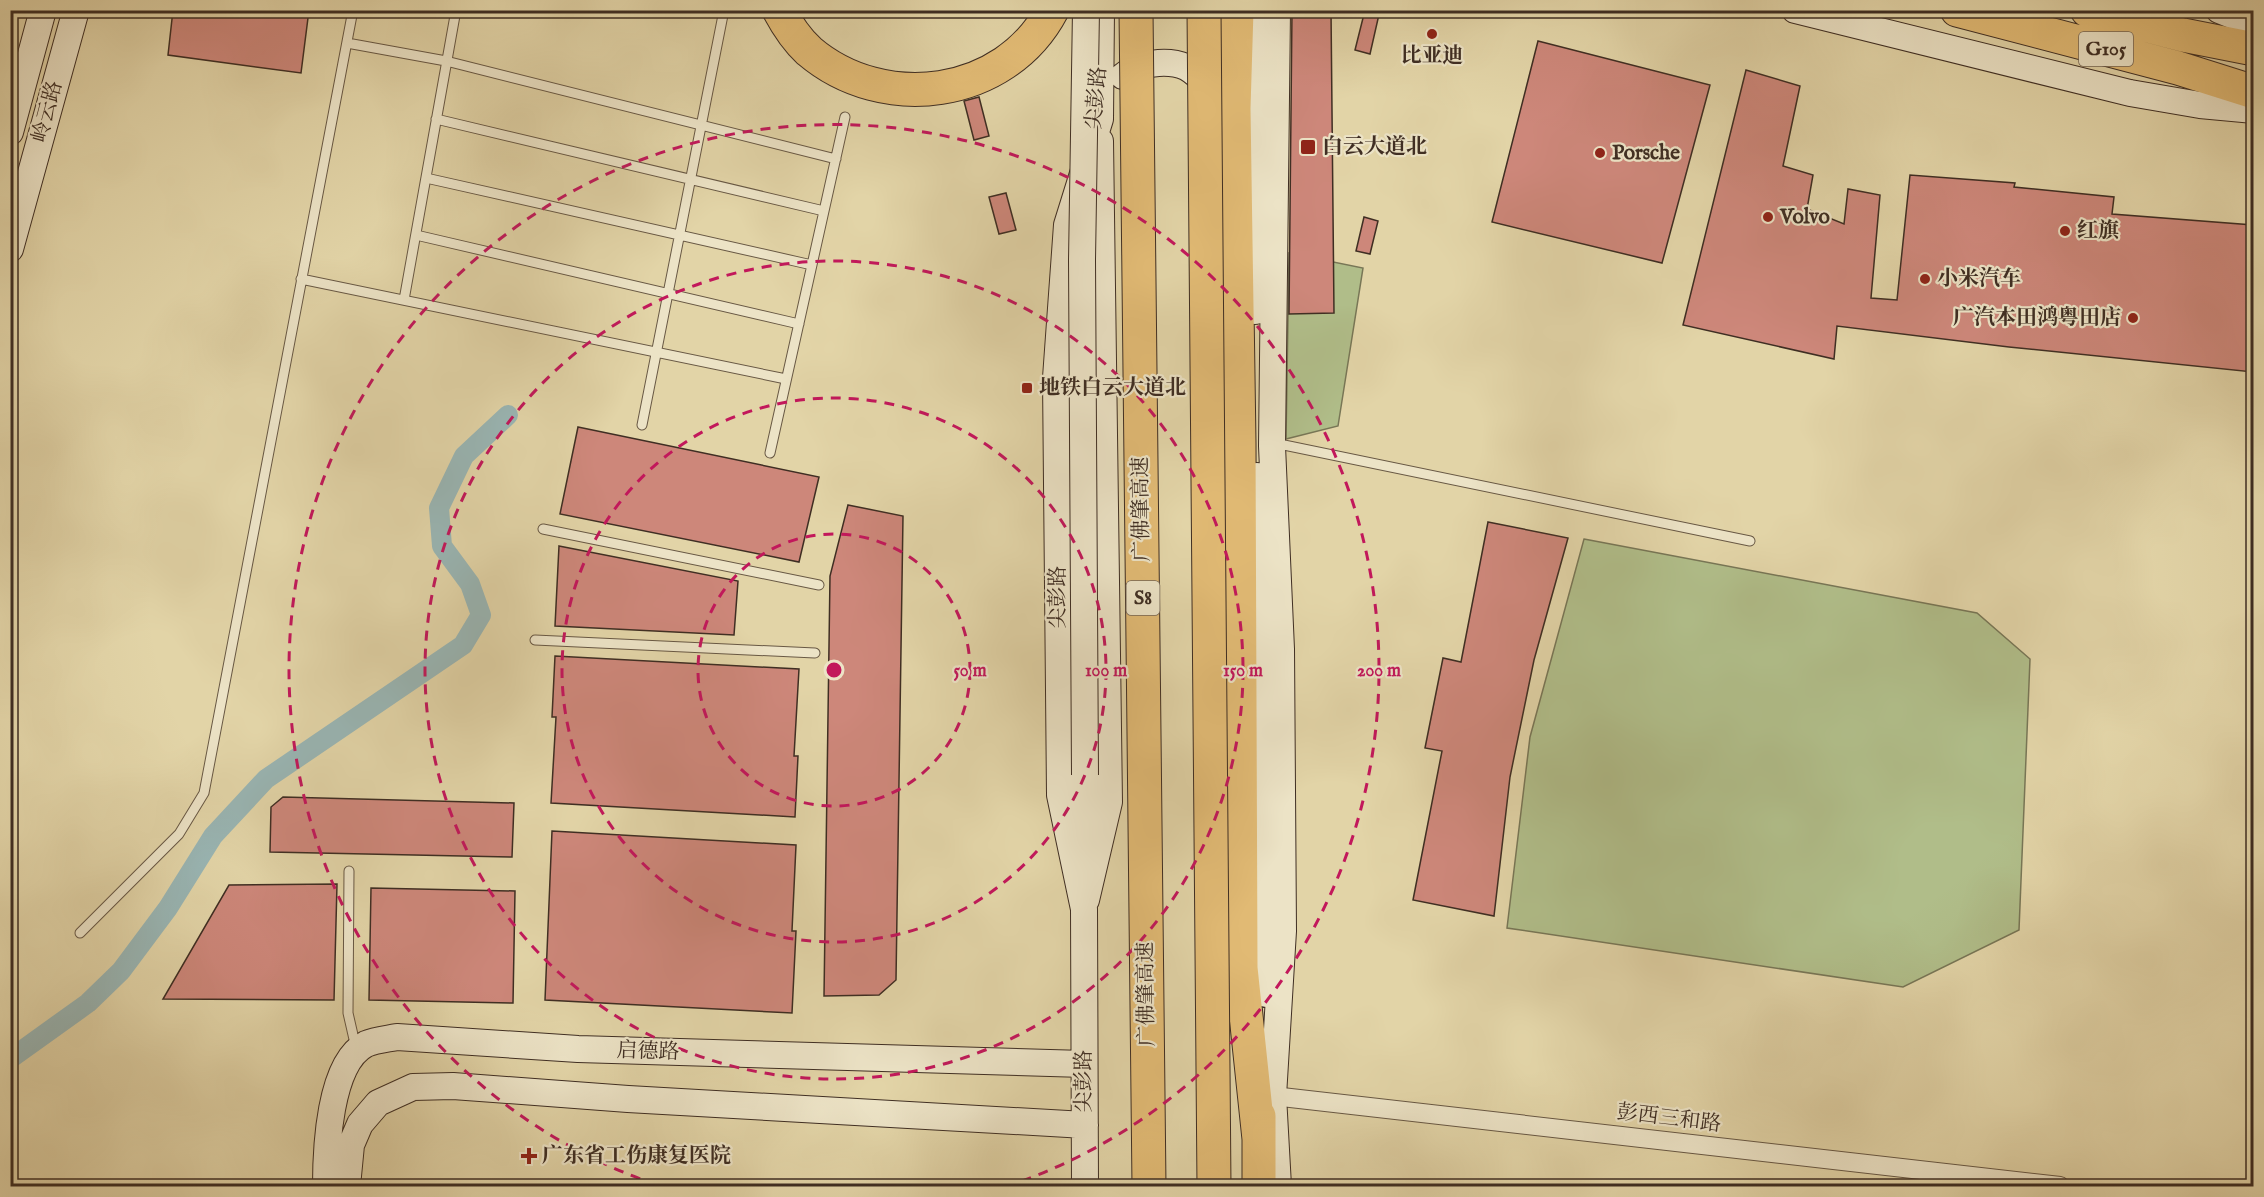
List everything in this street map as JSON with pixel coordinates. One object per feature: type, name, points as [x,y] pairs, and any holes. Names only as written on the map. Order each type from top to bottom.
[{"type":"highway","points":[[779,10],[804,45],[835,68],[876,85],[918,90],[967,81],[1004,63],[1026,46],[1052,10]]},
{"type":"highway","name":"广佛肇高速","points":[[1136,10],[1149,1186]]},
{"type":"highway","points":[[1204,10],[1214,1186]]},
{"type":"highway","points":[[1237,10],[1234,156],[1239,442],[1241,968],[1259,1139]]},
{"type":"highway","name":"G105","points":[[1957,10],[2178,68],[2253,92]]},
{"type":"highway","name":"G105","points":[[2087,10],[2183,35],[2253,49]]},
{"type":"highway","points":[[1258,891],[1259,1186]]},
{"type":"street","name":"岭云路","points":[[10,132],[43,10]]},
{"type":"street","name":"岭云路","points":[[10,249],[75,10]]},
{"type":"street","points":[[1084,909],[1083,260],[1086,10]]},
{"type":"street","name":"尖彭路","points":[[1085,1186],[1084,909],[1060,795],[1056,378],[1067,225],[1100,119],[1101,10]]},
{"type":"street","points":[[1253,10],[1258,891],[1278,1186]]},
{"type":"street","points":[[1273,1096],[1283,931],[1281,649],[1272,446],[1277,10]]},
{"type":"street","points":[[1795,10],[2130,93],[2200,105],[2253,110]]},
{"type":"street","points":[[2219,10],[2253,24]]},
{"type":"street","points":[[1084,909],[1109,802],[1100,119],[1109,91],[1128,72],[1145,65],[1159,63],[1185,67],[1211,88],[1224,116],[1234,156]]},
{"type":"street","name":"启德路","points":[[357,1051],[364,1045],[397,1037],[578,1050],[1084,1064]]},
{"type":"street","points":[[326,1186],[329,1130],[334,1097],[343,1071],[357,1051]]},
{"type":"street","points":[[347,1186],[351,1145],[360,1124],[378,1103],[413,1087],[453,1086],[628,1099],[1084,1125]]},
{"type":"street","name":"彭西三和路","points":[[1273,1096],[2060,1186]]},
{"type":"lane","points":[[80,933],[178,834],[204,793],[353,10]]},
{"type":"lane","points":[[404,300],[456,10]]},
{"type":"lane","points":[[642,425],[724,10]]},
{"type":"lane","points":[[347,43],[446,61],[836,159]]},
{"type":"lane","points":[[770,453],[845,117]]},
{"type":"lane","points":[[436,119],[824,211]]},
{"type":"lane","points":[[426,178],[812,265]]},
{"type":"lane","points":[[416,235],[799,324]]},
{"type":"lane","points":[[301,279],[786,379]]},
{"type":"lane","points":[[1272,446],[1284,445],[1750,541]]},
{"type":"lane","points":[[543,529],[819,585]]},
{"type":"lane","points":[[535,640],[815,653]]},
{"type":"lane","points":[[349,871],[348,1013],[357,1051]]},
{"type":"green space","points":[[1289,253],[1363,268],[1338,426],[1286,439]]},
{"type":"green space","points":[[1584,539],[1977,613],[2030,659],[2019,930],[1903,987],[1507,928],[1530,737]]},
{"type":"building","points":[[173,10],[309,10],[301,73],[168,55]]},
{"type":"building","name":"白云大道北","points":[[1292,10],[1331,10],[1334,313],[1289,314]]},
{"type":"building","points":[[1365,10],[1380,10],[1370,54],[1355,50]]},
{"type":"building","name":"Porsche","points":[[1538,41],[1710,85],[1662,263],[1492,222]]},
{"type":"building","points":[[1746,70],[1800,86],[1783,166],[1813,175],[1807,209],[1844,224],[1848,189],[1880,195],[1871,298],[1897,300],[1910,175],[2015,183],[2014,187],[2114,197],[2112,214],[2253,225],[2253,372],[2009,347],[1837,326],[1834,359],[1683,325]]},
{"type":"building","points":[[979,97],[989,136],[974,140],[964,101]]},
{"type":"building","points":[[1006,193],[1016,230],[999,234],[989,197]]},
{"type":"building","points":[[1364,217],[1378,221],[1370,254],[1356,251]]},
{"type":"building","points":[[578,427],[819,477],[799,562],[560,514]]},
{"type":"building","points":[[848,505],[903,516],[896,980],[879,995],[824,996],[830,576]]},
{"type":"building","points":[[1488,522],[1568,538],[1534,660],[1510,777],[1494,916],[1413,900],[1442,751],[1425,748],[1443,658],[1461,662]]},
{"type":"building","points":[[559,546],[738,581],[734,635],[555,626]]},
{"type":"building","points":[[555,656],[799,669],[794,756],[798,756],[795,817],[551,803],[556,717],[552,717]]},
{"type":"building","points":[[283,797],[514,803],[512,857],[270,852],[271,807]]},
{"type":"building","points":[[552,831],[796,845],[792,931],[796,931],[792,1013],[545,1000]]},
{"type":"building","points":[[337,884],[334,1000],[163,999],[229,885]]},
{"type":"building","points":[[371,888],[515,891],[513,1003],[369,1000]]},
{"type":"waterway","points":[[10,1059],[88,1003],[121,971],[168,908],[213,836],[266,779],[463,645],[481,615],[470,584],[442,546],[439,508],[464,456],[508,415]]},
{"type":"place","name":"比亚迪","points":[[1432,34]]},
{"type":"place","name":"白云大道北","points":[[1308,147]]},
{"type":"place","name":"Porsche","points":[[1600,153]]},
{"type":"place","name":"Volvo","points":[[1768,217]]},
{"type":"place","name":"红旗","points":[[2065,231]]},
{"type":"place","name":"小米汽车","points":[[1925,279]]},
{"type":"place","name":"广汽本田鸿粤田店","points":[[2133,318]]},
{"type":"place","name":"地铁白云大道北","points":[[1027,388]]},
{"type":"place","name":"广东省工伤康复医院","points":[[529,1156]]}]
